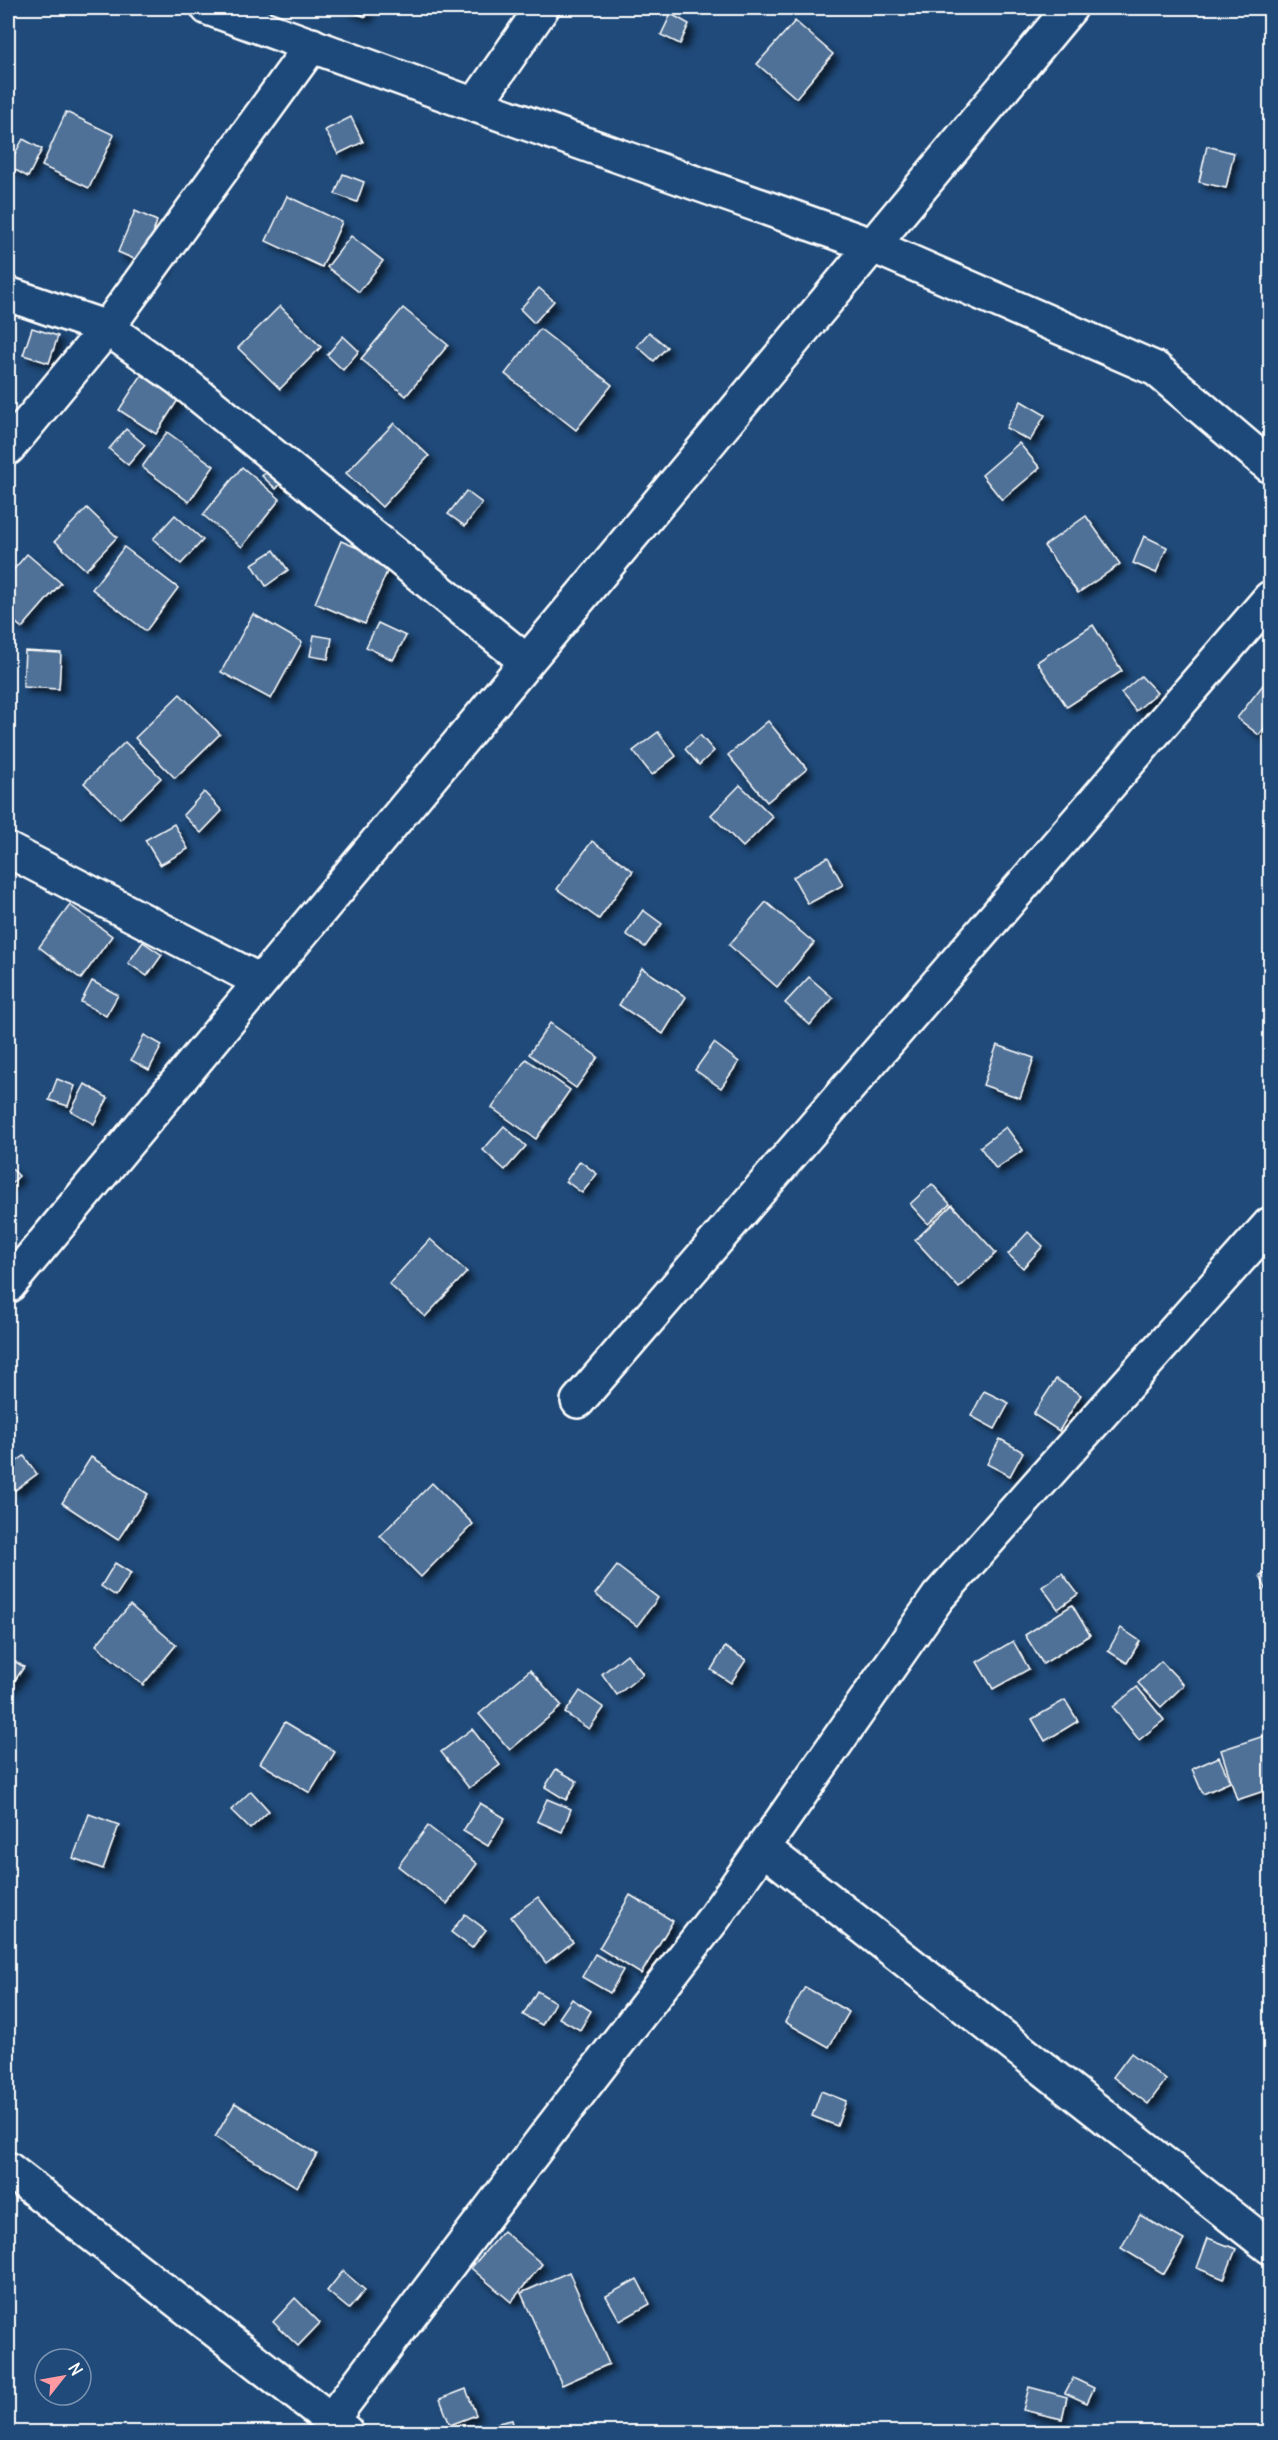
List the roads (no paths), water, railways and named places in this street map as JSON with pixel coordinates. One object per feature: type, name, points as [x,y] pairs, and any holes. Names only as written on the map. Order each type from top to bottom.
[{"type":"street","points":[[208,8],[871,245],[1156,369],[1270,466]]},
{"type":"street","points":[[475,105],[542,8]]},
{"type":"street","points":[[8,1286],[1070,8]]},
{"type":"street","points":[[8,448],[107,328],[312,45]]},
{"type":"street","points":[[8,294],[107,328],[179,379],[526,661]]},
{"type":"street","points":[[578,1401],[1270,598]]},
{"type":"street","points":[[8,850],[260,981]]},
{"type":"street","points":[[8,2169],[338,2426],[551,2128],[714,1918],[938,1597],[1270,1224]]},
{"type":"street","points":[[763,1848],[1270,2247]]}]
